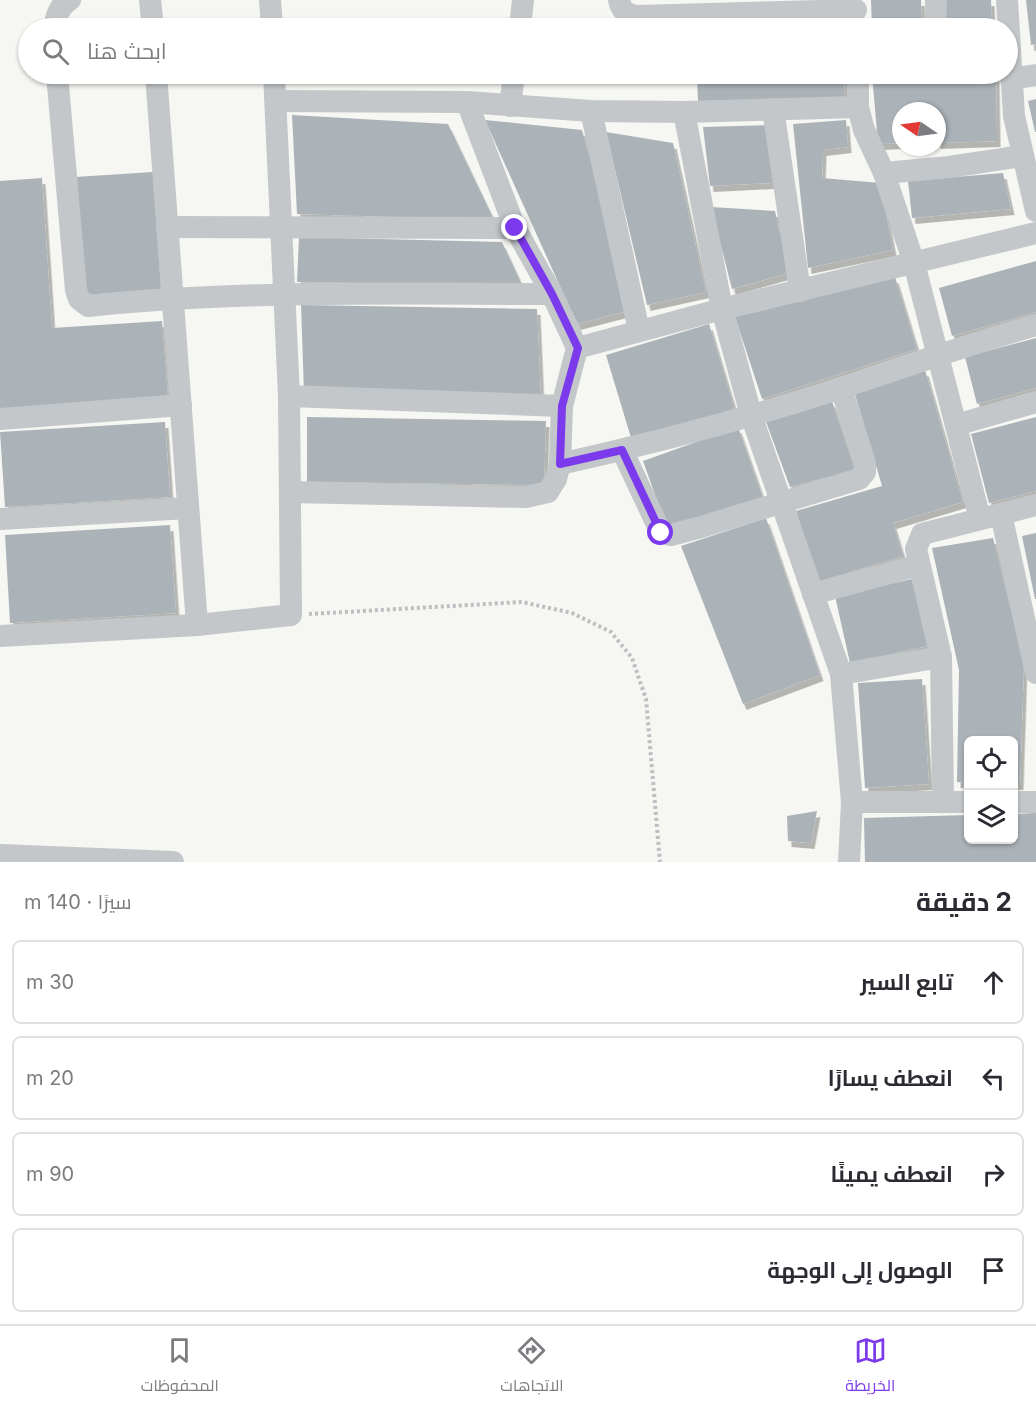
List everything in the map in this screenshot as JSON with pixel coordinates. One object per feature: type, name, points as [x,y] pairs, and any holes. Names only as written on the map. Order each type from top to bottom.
[{"type":"street","points":[[56,18],[65,2],[70,0]]},
{"type":"street","points":[[150,0],[152,18]]},
{"type":"street","points":[[270,0],[271,18]]},
{"type":"street","points":[[521,18],[523,0]]},
{"type":"street","points":[[619,0],[621,8],[628,14],[637,16],[857,13]]},
{"type":"street","points":[[935,18],[936,0]]},
{"type":"street","points":[[1007,0],[1007,18]]},
{"type":"street","points":[[1018,78],[1036,75]]},
{"type":"street","points":[[58,84],[79,299],[88,306],[172,297],[552,294]]},
{"type":"street","points":[[157,84],[197,626]]},
{"type":"street","points":[[0,636],[197,626],[291,615],[289,396],[275,84]]},
{"type":"street","points":[[510,106],[513,84]]},
{"type":"street","points":[[858,84],[858,107],[864,130],[884,173],[914,263],[956,425],[991,516],[1036,673]]},
{"type":"street","points":[[1011,84],[1014,116],[1036,211]]},
{"type":"street","points":[[276,101],[467,102],[591,111],[684,112],[858,107]]},
{"type":"street","points":[[291,492],[526,497],[548,492],[556,479],[560,464],[562,406],[578,348],[552,294],[515,228],[467,102]]},
{"type":"street","points":[[773,110],[800,291]]},
{"type":"street","points":[[591,111],[639,332]]},
{"type":"street","points":[[684,112],[722,309],[751,415],[841,674],[852,802],[849,862]]},
{"type":"street","points":[[884,173],[949,167],[1022,156]]},
{"type":"street","points":[[167,227],[515,228]]},
{"type":"street","points":[[578,348],[722,309],[1036,233]]},
{"type":"street","points":[[560,464],[622,450],[751,415],[841,388],[937,354],[1036,325]]},
{"type":"street","points":[[622,450],[661,533],[666,535],[781,503],[849,483],[859,479],[865,472],[865,463],[841,388]]},
{"type":"street","points":[[289,396],[562,406]]},
{"type":"street","points":[[956,425],[1036,402]]},
{"type":"street","points":[[0,418],[181,405]]},
{"type":"street","points":[[943,802],[941,657],[916,549],[922,534],[1036,505]]},
{"type":"street","points":[[0,519],[188,508]]},
{"type":"street","points":[[813,594],[919,565]]},
{"type":"street","points":[[841,674],[941,657]]},
{"type":"street","points":[[1018,802],[1036,802],[1036,783]]},
{"type":"street","points":[[852,802],[964,802]]},
{"type":"street","points":[[0,855],[173,862]]},
{"type":"path","points":[[291,615],[522,602],[572,613],[611,632],[632,658],[646,699],[660,862]]},
{"type":"building","points":[[871,0],[921,0],[922,18],[872,18]]},
{"type":"building","points":[[946,0],[991,0],[992,18],[946,18]]},
{"type":"building","points":[[1026,0],[1036,0],[1036,44],[1031,45]]},
{"type":"building","points":[[697,84],[844,84],[845,98],[698,101]]},
{"type":"building","points":[[873,84],[996,84],[997,141],[946,143],[946,102],[892,102],[892,143],[878,144]]},
{"type":"building","points":[[1036,99],[1036,132],[1035,132],[1028,101]]},
{"type":"building","points":[[292,115],[448,124],[494,220],[297,214]]},
{"type":"building","points":[[485,120],[582,130],[631,310],[577,324]]},
{"type":"building","points":[[846,120],[848,147],[823,150],[822,178],[880,183],[893,250],[808,268],[793,124]]},
{"type":"building","points":[[771,125],[771,183],[710,186],[703,127]]},
{"type":"building","points":[[606,132],[673,143],[706,292],[647,305]]},
{"type":"building","points":[[153,172],[161,290],[83,295],[75,177]]},
{"type":"building","points":[[1003,173],[1011,209],[912,218],[908,181]]},
{"type":"building","points":[[42,178],[52,328],[162,321],[168,398],[0,409],[0,181]]},
{"type":"building","points":[[711,207],[775,211],[789,273],[732,289]]},
{"type":"building","points":[[299,237],[502,242],[522,285],[297,282]]},
{"type":"building","points":[[1036,261],[1036,312],[952,336],[939,288]]},
{"type":"building","points":[[895,277],[917,349],[762,399],[735,317]]},
{"type":"building","points":[[301,305],[537,309],[541,400],[304,393]]},
{"type":"building","points":[[709,324],[735,410],[632,441],[606,355]]},
{"type":"building","points":[[1036,338],[1036,388],[977,404],[965,357]]},
{"type":"building","points":[[925,370],[963,502],[893,523],[903,556],[817,582],[796,511],[882,486],[854,391]]},
{"type":"building","points":[[832,401],[855,470],[790,487],[765,419]]},
{"type":"building","points":[[307,417],[546,421],[544,485],[307,482]]},
{"type":"building","points":[[1036,417],[1036,491],[989,503],[971,434]]},
{"type":"building","points":[[165,422],[170,497],[5,507],[0,432]]},
{"type":"building","points":[[738,427],[763,498],[668,531],[643,461]]},
{"type":"building","points":[[766,518],[820,675],[743,704],[681,546]]},
{"type":"building","points":[[170,525],[176,613],[10,623],[5,535]]},
{"type":"building","points":[[1036,533],[1036,599],[1035,599],[1022,536]]},
{"type":"building","points":[[993,538],[1024,661],[1020,784],[1018,784],[1018,736],[964,736],[964,783],[957,782],[959,670],[932,548]]},
{"type":"building","points":[[912,579],[927,646],[850,663],[835,596]]},
{"type":"building","points":[[922,679],[929,784],[865,788],[858,683]]},
{"type":"building","points":[[817,811],[811,843],[788,841],[787,816]]},
{"type":"building","points":[[1036,813],[1036,862],[865,862],[864,818],[964,815],[964,844],[1018,844],[1018,814]]},
{"type":"route","points":[[515,228],[552,294],[578,348],[568,377],[562,406],[560,464],[622,450],[661,533]]}]
